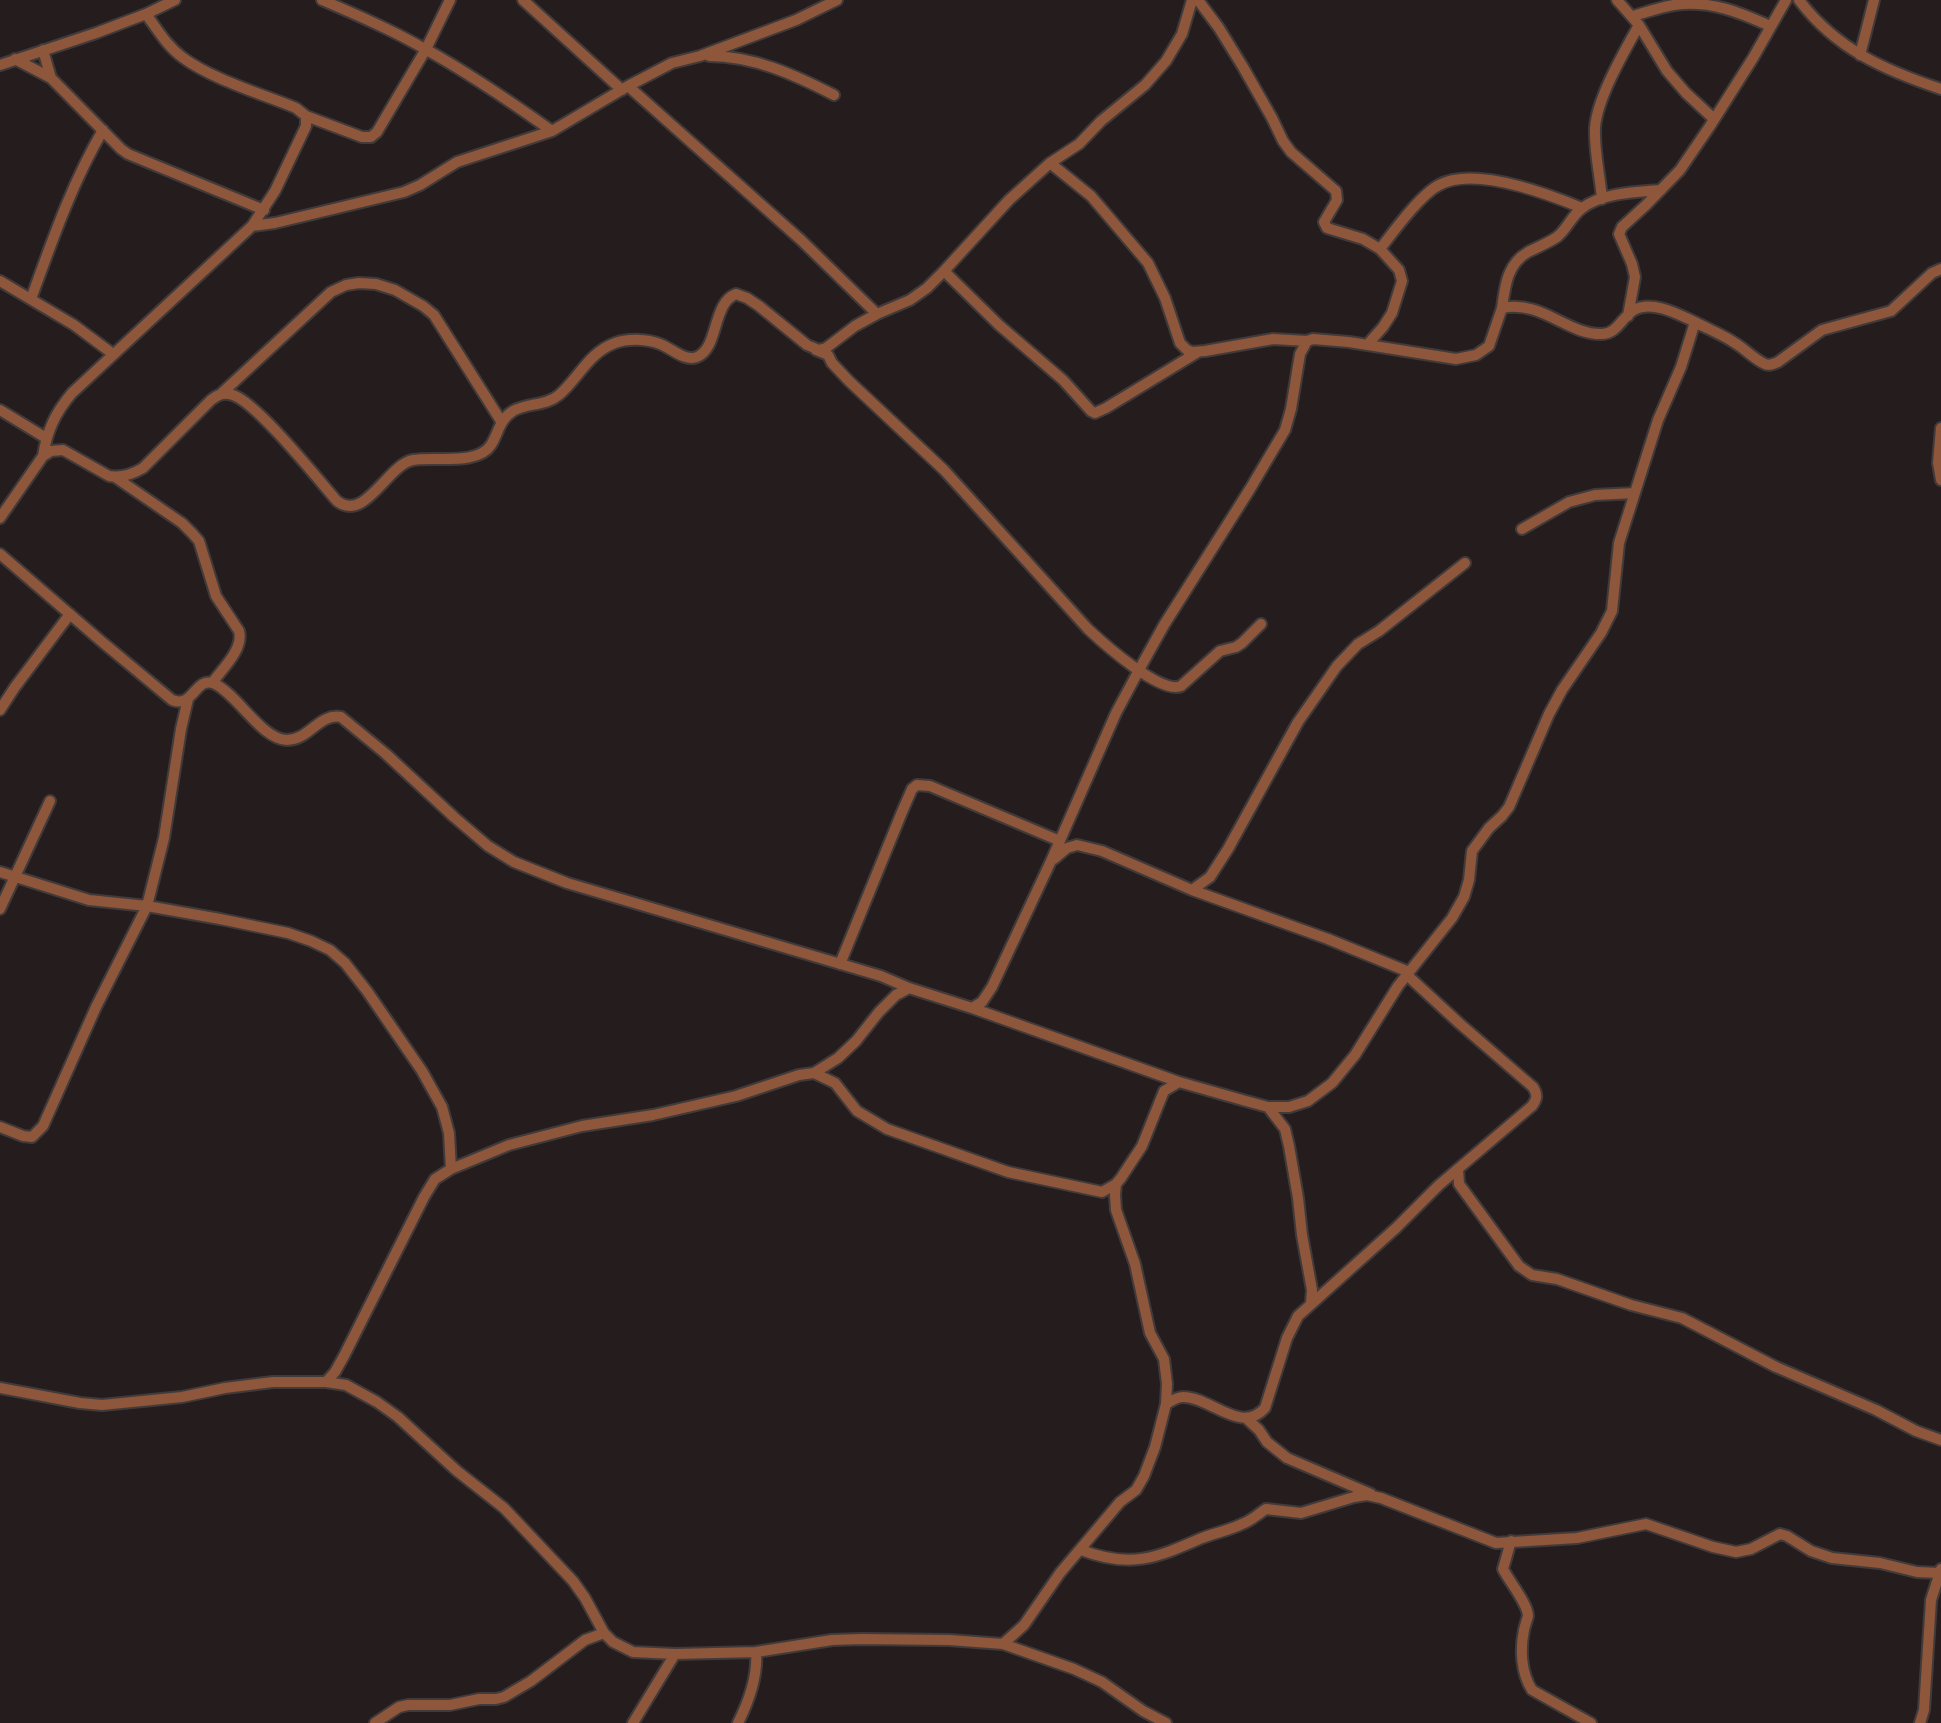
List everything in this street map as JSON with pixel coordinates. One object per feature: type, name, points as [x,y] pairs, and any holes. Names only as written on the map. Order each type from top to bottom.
[{"type":"street","points":[[0,65],[96,33],[175,0]]},
{"type":"street","points":[[322,0],[382,26],[426,49],[497,92],[552,131]]},
{"type":"street","points":[[146,14],[162,37],[183,57],[214,75],[296,108],[306,116],[362,137],[371,137],[377,132],[426,49],[450,0]]},
{"type":"street","points":[[522,0],[793,233],[877,314]]},
{"type":"street","points":[[252,226],[275,223],[404,192],[457,162],[552,131],[672,63],[700,56],[796,20],[837,0]]},
{"type":"street","points":[[813,348],[826,348],[855,326],[910,300],[927,288],[1009,200],[1050,162],[1079,144],[1101,121],[1145,85],[1162,66],[1182,34],[1192,0]]},
{"type":"street","points":[[1198,0],[1243,66],[1282,141],[1291,152],[1336,191],[1337,200],[1324,222],[1327,228],[1363,238],[1380,249],[1399,270],[1402,280],[1392,313],[1367,345]]},
{"type":"street","points":[[1617,0],[1636,21],[1667,71],[1686,93],[1714,119]]},
{"type":"street","points":[[1628,316],[1635,277],[1619,234],[1622,227],[1680,170],[1753,58],[1786,0]]},
{"type":"street","points":[[1799,0],[1840,42],[1860,55],[1895,74],[1941,89]]},
{"type":"street","points":[[1860,55],[1874,0]]},
{"type":"street","points":[[1602,199],[1596,144],[1597,118],[1636,21],[1675,5],[1711,5],[1728,8],[1770,26]]},
{"type":"street","points":[[43,50],[51,78]]},
{"type":"street","points":[[700,56],[719,56],[759,63],[798,76],[834,95]]},
{"type":"street","points":[[15,59],[51,78],[128,154],[264,210]]},
{"type":"street","points":[[44,456],[46,438],[61,405],[252,226],[264,210],[300,139],[306,126],[306,116]]},
{"type":"street","points":[[31,299],[74,186],[103,130]]},
{"type":"street","points":[[1050,162],[1090,196],[1148,263],[1165,298],[1180,343],[1187,350],[1198,352],[1273,339],[1313,339],[1456,359],[1476,356],[1489,346],[1502,308],[1506,282],[1516,261],[1558,236],[1582,208],[1602,199],[1660,190]]},
{"type":"street","points":[[1380,249],[1429,193],[1449,181],[1480,178],[1548,195],[1582,208]]},
{"type":"street","points":[[1502,308],[1513,305],[1530,307],[1575,327],[1602,334],[1612,332],[1634,310],[1654,307],[1695,322],[1736,343],[1770,365],[1778,362],[1822,330],[1891,311],[1932,273],[1941,269]]},
{"type":"street","points":[[944,271],[999,325],[1055,372],[1095,413],[1198,352]]},
{"type":"street","points":[[0,281],[74,325],[113,354]]},
{"type":"street","points":[[115,477],[132,474],[143,468],[212,399],[222,393],[331,292],[346,285],[359,283],[376,284],[395,290],[414,300],[434,315],[501,421]]},
{"type":"street","points":[[222,393],[238,397],[256,412],[337,501],[343,506],[356,506],[403,464],[411,460],[466,458],[483,452],[490,446],[501,421],[523,406],[543,403],[558,396],[588,362],[617,342],[647,340],[684,357],[696,358],[706,350],[725,302],[736,294],[747,298],[813,348],[828,355],[832,363],[849,381],[944,470],[1088,629],[1139,670],[1176,688],[1220,651],[1242,643],[1261,624]]},
{"type":"street","points":[[0,1127],[32,1137],[43,1126],[96,1007],[147,906],[164,838],[188,699],[205,682],[222,689],[271,734],[286,740],[299,737],[326,717],[341,717],[386,754],[488,846],[514,862],[567,883],[881,976],[909,988],[972,1008],[1179,1082],[1268,1107],[1308,1101],[1332,1083],[1355,1055],[1398,986],[1452,918],[1464,897],[1469,880],[1472,851],[1509,807],[1549,714],[1568,681],[1601,633],[1612,611],[1619,543],[1658,420],[1681,367],[1695,322]]},
{"type":"street","points":[[972,1008],[982,1002],[992,987],[1052,861],[1116,713],[1139,670],[1164,625],[1285,430],[1291,409],[1300,354],[1307,340]]},
{"type":"street","points":[[0,410],[46,438]]},
{"type":"street","points":[[1941,428],[1939,462],[1941,480]]},
{"type":"street","points":[[0,518],[44,456],[51,451],[63,450],[115,477],[182,523],[199,541],[216,596],[239,631],[241,638],[239,647],[212,683]]},
{"type":"street","points":[[1522,529],[1569,502],[1595,495],[1635,494]]},
{"type":"street","points":[[0,554],[165,695],[178,702],[188,699]]},
{"type":"street","points":[[1192,890],[1205,882],[1228,849],[1298,722],[1337,666],[1358,644],[1379,631],[1465,563]]},
{"type":"street","points":[[0,710],[70,614]]},
{"type":"street","points":[[840,964],[912,789],[917,785],[930,786],[1062,836],[1077,845],[1102,851],[1192,890],[1328,939],[1408,974],[1459,1023],[1533,1087],[1537,1093],[1533,1106],[1524,1115],[1458,1169],[1298,1316],[1287,1338],[1264,1408],[1258,1415],[1251,1419],[1242,1419],[1183,1397],[1166,1404]]},
{"type":"street","points":[[0,909],[50,801]]},
{"type":"street","points":[[1052,861],[1067,848],[1077,845]]},
{"type":"street","points":[[0,872],[89,900],[147,906],[288,933],[330,950],[345,963],[422,1071],[442,1107],[449,1133],[451,1169]]},
{"type":"street","points":[[1205,882],[1211,897]]},
{"type":"street","points":[[326,1382],[344,1356],[435,1179],[451,1169],[520,1143],[582,1126],[653,1115],[715,1101],[799,1075],[814,1073],[838,1058],[856,1041],[896,994],[909,988]]},
{"type":"street","points":[[814,1073],[835,1083],[857,1111],[887,1130],[1008,1172],[1102,1192],[1116,1210]]},
{"type":"street","points":[[1102,1192],[1116,1184],[1142,1146],[1164,1091],[1179,1082]]},
{"type":"street","points":[[1296,1104],[1288,1115],[1285,1129],[1312,1290],[1311,1303]]},
{"type":"street","points":[[1268,1107],[1285,1129]]},
{"type":"street","points":[[1458,1169],[1459,1184],[1525,1272],[1557,1279],[1631,1305],[1682,1318],[1776,1367],[1876,1410],[1916,1431],[1941,1440]]},
{"type":"street","points":[[1003,1644],[1024,1625],[1060,1573],[1120,1502],[1136,1490],[1155,1447],[1166,1404],[1167,1384],[1164,1359],[1150,1333],[1135,1264],[1116,1210],[1116,1184]]},
{"type":"street","points":[[0,1388],[102,1406],[182,1397],[225,1388],[273,1382],[326,1382],[346,1386],[391,1412],[456,1471],[504,1508],[573,1581],[590,1606],[604,1634],[613,1642],[633,1652],[675,1654],[756,1652],[832,1640],[861,1639],[949,1640],[1003,1644],[1040,1656],[1096,1679],[1143,1711],[1166,1723]]},
{"type":"street","points":[[1246,1418],[1259,1430],[1267,1442],[1287,1458],[1374,1496],[1491,1541],[1577,1538],[1646,1524],[1713,1547],[1736,1552],[1752,1549],[1780,1534],[1811,1551],[1832,1558],[1880,1563],[1917,1572],[1940,1571],[1931,1600],[1924,1710],[1920,1723]]},
{"type":"street","points":[[1081,1550],[1100,1557],[1118,1560],[1151,1558],[1220,1531],[1245,1524],[1266,1509],[1301,1513],[1354,1497],[1374,1496]]},
{"type":"street","points":[[1511,1541],[1503,1569],[1524,1603],[1528,1614],[1523,1636],[1522,1659],[1527,1683],[1532,1690],[1591,1723]]},
{"type":"street","points":[[375,1723],[399,1707],[408,1705],[450,1705],[504,1697],[531,1681],[585,1640],[604,1634]]},
{"type":"street","points":[[738,1723],[754,1680],[756,1652]]},
{"type":"street","points":[[633,1723],[675,1654]]}]
